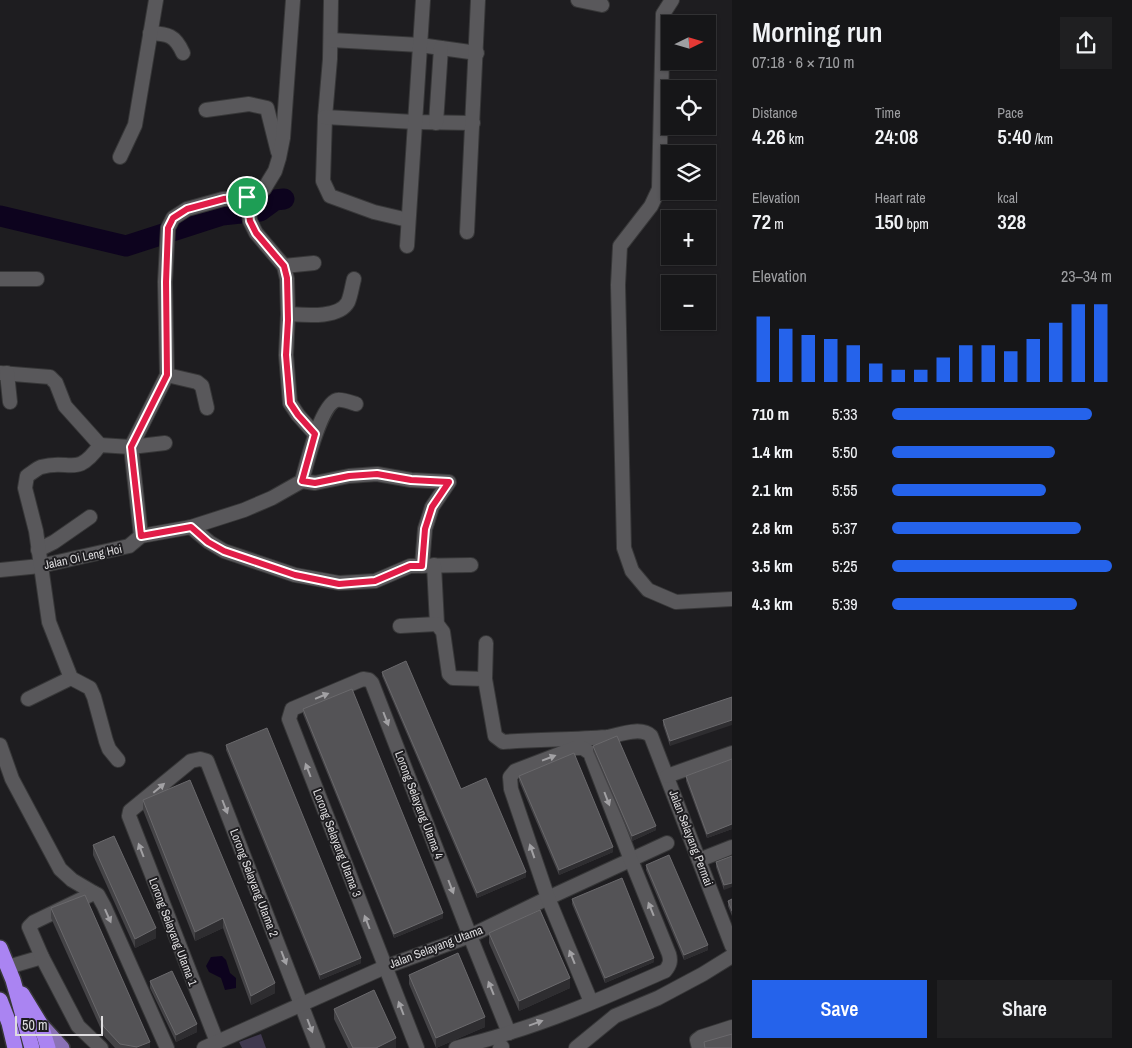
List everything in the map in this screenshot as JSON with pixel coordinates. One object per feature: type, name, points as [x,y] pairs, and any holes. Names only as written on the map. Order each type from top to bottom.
[{"type":"highway","points":[[0,948],[10,974],[32,1048]]},
{"type":"highway","points":[[10,974],[41,1025],[48,1048]]},
{"type":"highway","points":[[0,1000],[15,1048]]},
{"type":"main road","points":[[41,1025],[62,1048]]},
{"type":"street","points":[[120,157],[135,125],[156,0]]},
{"type":"street","points":[[141,536],[131,447],[167,375],[166,282],[168,228],[173,218],[187,209],[224,199],[247,200],[264,189],[274,171],[283,138],[292,0]]},
{"type":"street","points":[[331,0],[331,40],[325,117],[323,182],[330,196],[374,212],[408,220]]},
{"type":"street","points":[[406,246],[423,0]]},
{"type":"street","points":[[467,232],[478,0]]},
{"type":"street","points":[[578,0],[602,5]]},
{"type":"street","points":[[672,0],[663,14],[658,189],[651,206],[620,246],[618,286],[624,548],[632,571],[648,590],[676,602],[732,599]]},
{"type":"street","points":[[150,33],[168,34],[179,43],[183,53]]},
{"type":"street","points":[[331,40],[420,45],[477,52]]},
{"type":"street","points":[[436,123],[441,48]]},
{"type":"street","points":[[206,110],[249,104],[267,108],[279,158]]},
{"type":"street","points":[[325,117],[473,123]]},
{"type":"street","points":[[247,200],[250,221],[256,233],[284,266],[287,278],[286,355],[290,403],[315,434]]},
{"type":"street","points":[[284,266],[314,263]]},
{"type":"street","points":[[0,278],[37,280]]},
{"type":"street","points":[[288,314],[313,316],[337,311],[347,303],[354,279]]},
{"type":"street","points":[[10,402],[3,373],[50,378],[56,383],[65,406],[100,445],[131,447],[165,443]]},
{"type":"street","points":[[167,375],[197,382],[202,386],[207,408]]},
{"type":"street","points":[[356,404],[340,400],[331,403],[315,434],[302,481],[315,483],[349,476],[377,474],[411,480],[449,482],[432,507],[425,529],[428,565],[437,624],[443,632],[450,676],[452,678],[485,679],[486,643]]},
{"type":"street","points":[[100,445],[92,457],[82,464],[70,467],[53,465],[40,468],[27,476],[25,488],[36,530],[49,622],[71,678],[90,688],[109,750],[118,760]]},
{"type":"street","name":"Jalan Oi Leng Hoi","points":[[0,570],[40,566],[129,546],[141,536],[191,527],[244,510],[272,498],[302,481]]},
{"type":"street","points":[[38,550],[54,542],[90,517]]},
{"type":"street","points":[[191,527],[208,542],[224,551],[295,575],[339,584],[375,581],[410,566],[471,565]]},
{"type":"street","points":[[400,626],[437,624]]},
{"type":"street","points":[[28,699],[71,678]]},
{"type":"street","name":"Jalan Selayang Permai","points":[[485,679],[495,736],[503,742],[607,737],[640,732],[647,732],[651,736],[731,941]]},
{"type":"street","name":"Lorong Selayang Utama 3","points":[[363,680],[292,709],[288,719],[417,1048]]},
{"type":"street","name":"Lorong Selayang Utama 4","points":[[363,680],[369,680],[372,683],[470,936]]},
{"type":"street","points":[[0,745],[12,778],[60,869],[72,880],[98,896],[104,906],[167,1048]]},
{"type":"street","points":[[456,1048],[509,1033],[591,1002],[666,971],[671,961],[590,753],[583,748],[575,748],[515,771],[510,777],[511,789],[548,898],[591,1002]]},
{"type":"street","points":[[667,776],[732,753]]},
{"type":"street","name":"Lorong Selayang Utama 1","points":[[207,761],[200,759],[191,761],[130,811],[129,816],[210,1045]]},
{"type":"street","name":"Lorong Selayang Utama 2","points":[[207,761],[318,1048]]},
{"type":"street","name":"Jalan Selayang Utama","points":[[210,1045],[385,967],[470,936],[667,843]]},
{"type":"street","points":[[699,860],[732,847]]},
{"type":"street","points":[[94,893],[34,922],[29,927],[42,957],[78,1026],[101,1048]]},
{"type":"street","points":[[718,907],[732,902]]},
{"type":"street","points":[[470,936],[509,1033]]},
{"type":"street","points":[[576,1048],[616,1016],[658,998],[732,956]]},
{"type":"street","points":[[10,974],[42,957]]},
{"type":"street","points":[[699,1048],[697,1040],[732,1027]]},
{"type":"shaded area","points":[[222,956],[226,960],[230,973],[236,978],[236,988],[225,990],[221,978],[209,972],[206,966],[211,957]]},
{"type":"shaded area","points":[[261,1034],[266,1048],[242,1048],[239,1042]]},
{"type":"building","points":[[406,661],[461,789],[486,778],[526,872],[477,893],[382,672]]},
{"type":"building","points":[[352,689],[443,913],[394,934],[303,709]]},
{"type":"building","points":[[732,697],[732,720],[670,741],[663,720]]},
{"type":"building","points":[[267,728],[361,958],[320,975],[226,745]]},
{"type":"building","points":[[617,736],[656,826],[632,836],[593,746]]},
{"type":"building","points":[[574,753],[613,847],[559,870],[519,776]]},
{"type":"building","points":[[732,759],[732,824],[707,834],[686,776]]},
{"type":"building","points":[[190,780],[275,983],[251,996],[223,918],[195,932],[143,800]]},
{"type":"building","points":[[114,836],[156,928],[135,939],[93,845]]},
{"type":"building","points":[[669,855],[708,945],[684,955],[646,865]]},
{"type":"building","points":[[732,856],[732,883],[724,885],[716,862]]},
{"type":"building","points":[[622,878],[654,958],[605,978],[572,899]]},
{"type":"building","points":[[85,895],[150,1042],[137,1047],[120,1044],[104,1027],[51,908]]},
{"type":"building","points":[[732,899],[732,911],[728,901]]},
{"type":"building","points":[[540,910],[570,978],[519,1001],[489,933]]},
{"type":"building","points":[[458,953],[485,1017],[436,1038],[409,975]]},
{"type":"building","points":[[172,971],[197,1024],[176,1035],[150,981]]},
{"type":"building","points":[[374,990],[396,1038],[376,1048],[353,1048],[334,1009]]},
{"type":"building","points":[[732,1034],[732,1048],[705,1048],[704,1042]]},
{"type":"waterway","points":[[0,216],[126,246],[222,215],[260,211],[275,200],[284,199]]},
{"type":"route","points":[[247,197],[250,221],[256,233],[284,266],[287,278],[288,320],[286,355],[290,403],[315,434],[302,481],[315,483],[349,476],[377,474],[411,480],[449,482],[432,507],[425,529],[422,566],[410,566],[375,581],[339,584],[295,575],[224,551],[208,542],[191,527],[141,536],[131,447],[167,375],[166,282],[168,228],[173,218],[187,209],[224,199],[247,197]]}]
